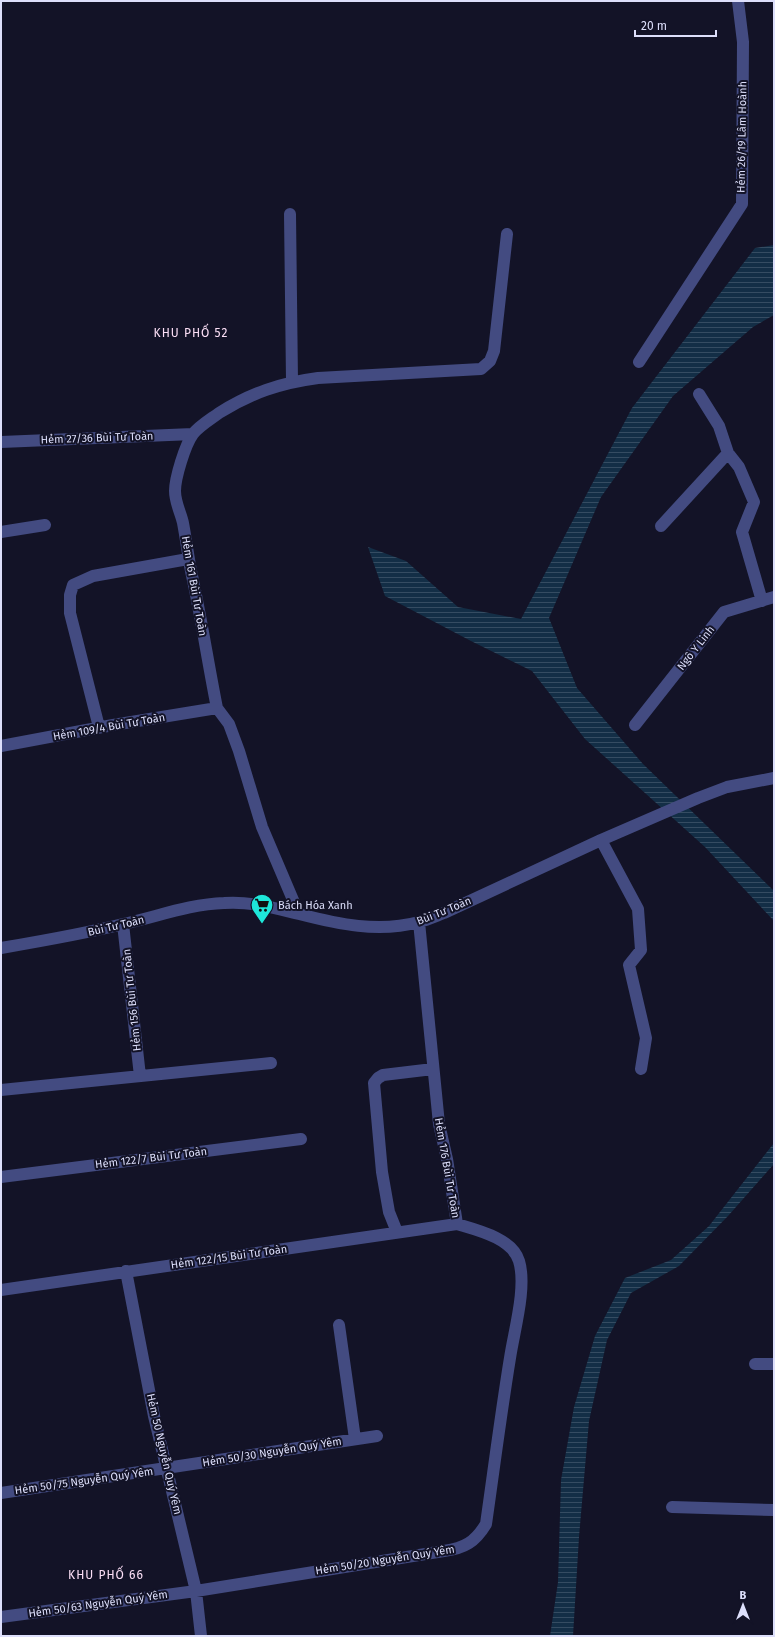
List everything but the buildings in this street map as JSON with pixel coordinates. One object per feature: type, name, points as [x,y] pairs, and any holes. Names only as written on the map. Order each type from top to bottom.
[{"type":"street","name":"Hẻm 26/19 Lâm Hoành","points":[[639,362],[742,204],[744,42],[738,1]]},
{"type":"street","points":[[290,214],[292,382]]},
{"type":"street","name":"Hẻm 161 Bùi Tư Toàn","points":[[299,914],[262,827],[239,751],[229,724],[217,708],[188,559],[183,522],[178,508],[175,492],[179,470],[193,434],[210,419],[239,401],[268,389],[292,382],[367,374],[480,369],[490,361],[494,351],[507,234]]},
{"type":"street","points":[[699,394],[719,426],[728,452],[740,467],[754,502],[742,532],[762,601]]},
{"type":"street","name":"Hẻm 27/36 Bùi Tư Toàn","points":[[1,442],[193,434]]},
{"type":"street","points":[[661,526],[728,452]]},
{"type":"street","points":[[1,532],[45,525]]},
{"type":"street","points":[[99,727],[70,612],[70,595],[73,585],[93,576],[188,559]]},
{"type":"street","name":"Ngô Y Linh","points":[[635,725],[724,612],[774,597]]},
{"type":"street","name":"Hẻm 109/4 Bùi Tư Toàn","points":[[1,746],[99,727],[217,708]]},
{"type":"street","name":"Bùi Tư Toàn","points":[[1,948],[73,936],[194,907],[223,903],[247,903],[262,905],[360,927],[390,927],[419,922],[444,913],[601,840],[698,798],[727,787],[774,778]]},
{"type":"street","points":[[601,840],[638,909],[641,950],[629,965],[646,1038],[641,1069]]},
{"type":"street","name":"Hẻm 176 Bùi Tư Toàn","points":[[419,922],[439,1124],[447,1159],[457,1224],[484,1232],[507,1243],[519,1260],[522,1285],[504,1399]]},
{"type":"street","name":"Hẻm 156 Bùi Tư Toàn","points":[[123,924],[140,1076]]},
{"type":"street","points":[[1,1090],[272,1063]]},
{"type":"street","points":[[397,1232],[390,1212],[382,1172],[374,1083],[383,1075],[433,1069]]},
{"type":"street","name":"Hẻm 122/7 Bùi Tư Toàn","points":[[1,1177],[301,1139]]},
{"type":"street","name":"Hẻm 122/15 Bùi Tư Toàn","points":[[1,1290],[457,1224]]},
{"type":"street","name":"Hẻm 50 Nguyễn Quý Yêm","points":[[126,1271],[154,1416],[196,1591],[201,1636]]},
{"type":"street","points":[[339,1325],[355,1439]]},
{"type":"street","points":[[755,1364],[774,1364]]},
{"type":"street","name":"Hẻm 50/20 Nguyễn Quý Yêm","points":[[196,1591],[458,1549],[473,1542],[481,1533],[486,1524],[504,1399]]},
{"type":"street","name":"Hẻm 50/30 Nguyễn Quý Yêm","points":[[167,1469],[377,1436]]},
{"type":"street","name":"Hẻm 50/75 Nguyễn Quý Yêm","points":[[1,1493],[167,1469]]},
{"type":"street","points":[[672,1507],[774,1510]]},
{"type":"street","name":"Hẻm 50/63 Nguyễn Quý Yêm","points":[[1,1617],[196,1591]]},
{"type":"water","points":[[774,245],[774,315],[753,327],[673,396],[601,497],[549,618],[577,688],[643,764],[774,891],[774,921],[705,847],[585,739],[532,671],[385,596],[368,547],[406,561],[458,607],[521,619],[632,408],[755,248]]},
{"type":"water","points":[[774,1143],[774,1164],[728,1216],[679,1266],[631,1293],[607,1340],[589,1421],[579,1537],[573,1636],[550,1636],[558,1582],[561,1480],[574,1407],[595,1336],[625,1278],[671,1260],[709,1226]]},
{"type":"place","name":"Bách Hóa Xanh","points":[[262,924]]},
{"type":"district","name":"KHU PHỐ 52","points":[[191,333]]},
{"type":"district","name":"KHU PHỐ 66","points":[[106,1575]]}]
